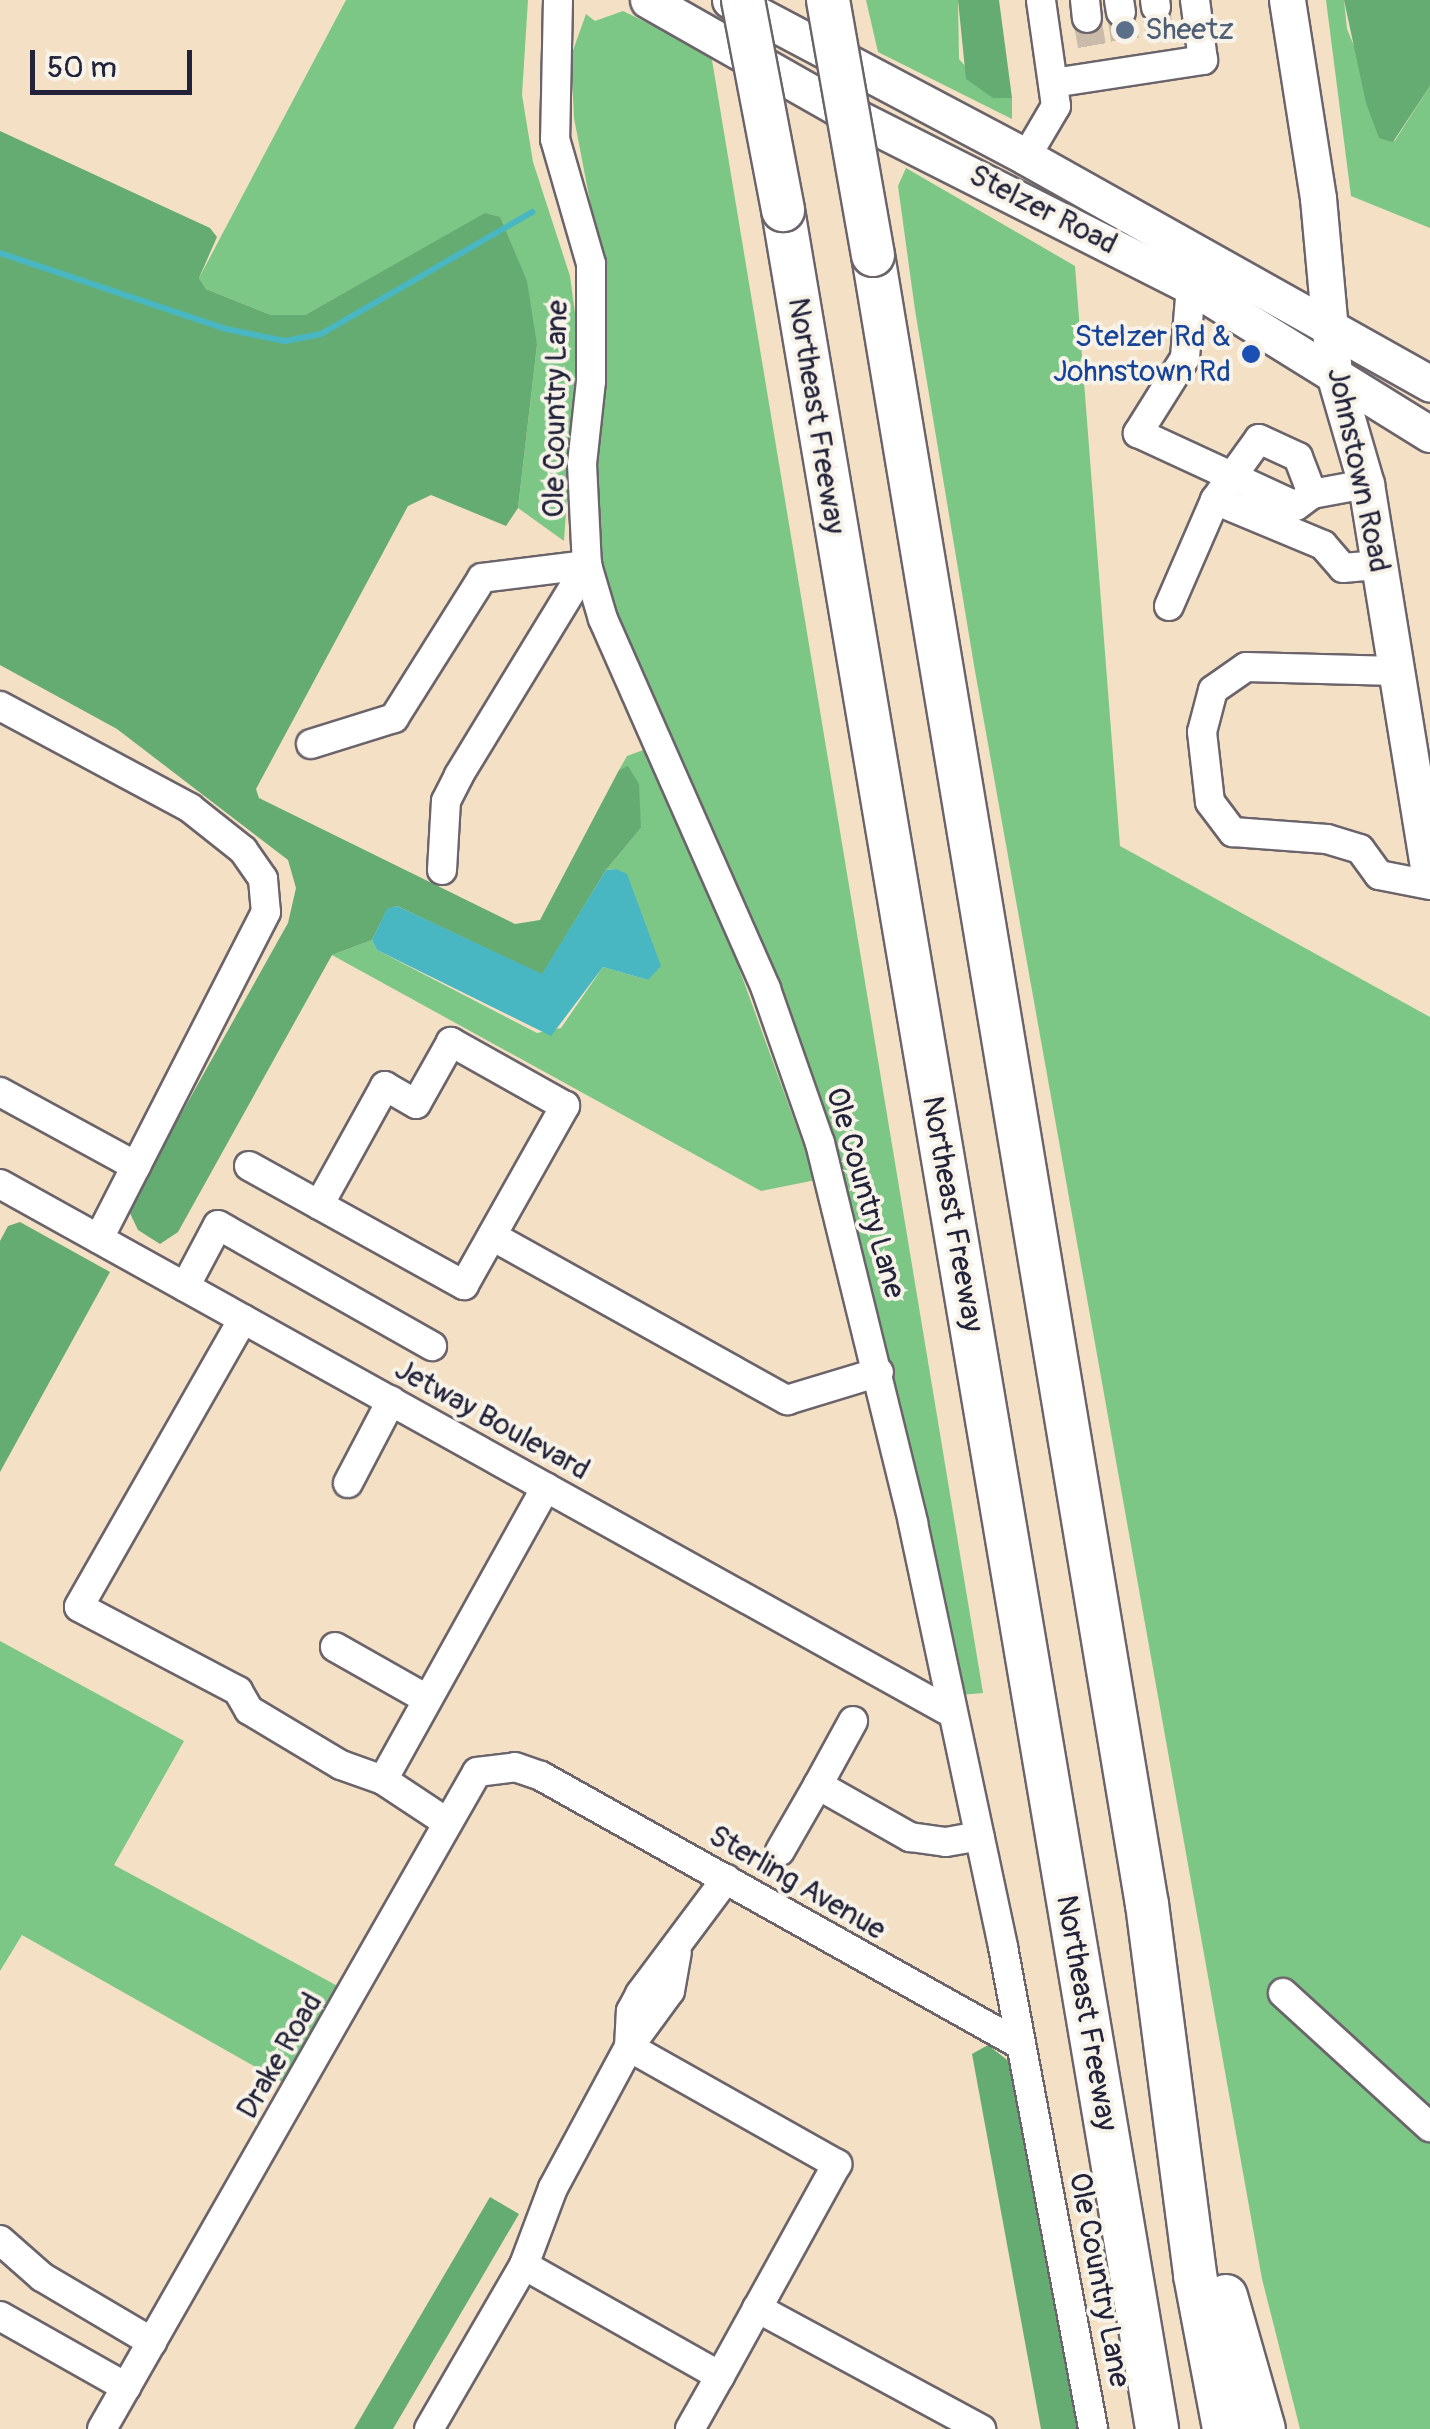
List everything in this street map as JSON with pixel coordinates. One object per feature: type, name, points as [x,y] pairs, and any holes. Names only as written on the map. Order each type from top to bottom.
[{"type":"highway","name":"Northeast Freeway","points":[[743,0],[783,210],[1158,2429]]},
{"type":"highway","points":[[828,0],[1148,1904],[1220,2270],[1264,2429]]},
{"type":"highway","points":[[1148,1904],[1195,2274],[1224,2429]]},
{"type":"main road","name":"Stelzer Road","points":[[648,0],[838,108],[1191,286],[1430,434]]},
{"type":"main road","name":"Stelzer Road","points":[[730,0],[1026,156],[1430,384]]},
{"type":"main road","name":"Johnstown Road","points":[[1285,3],[1333,327],[1334,374],[1366,484],[1430,882]]},
{"type":"street","name":"Ole Country Lane","points":[[558,0],[555,140],[592,264],[591,381],[582,464],[587,565],[604,619],[695,815],[766,989],[820,1143],[879,1372],[979,1836],[1093,2429]]},
{"type":"street","points":[[1026,156],[1056,106],[1041,0]]},
{"type":"street","points":[[1053,84],[1095,65],[1162,54],[1203,60],[1194,0]]},
{"type":"street","points":[[1191,286],[1186,358],[1138,434],[1224,491],[1324,545],[1344,568],[1379,566]]},
{"type":"street","points":[[1169,606],[1224,491],[1260,439],[1298,457],[1312,494]]},
{"type":"street","points":[[1224,491],[1296,506],[1312,494],[1366,484]]},
{"type":"street","points":[[311,744],[394,718],[482,578],[587,565]]},
{"type":"street","points":[[442,870],[446,801],[587,565]]},
{"type":"street","points":[[1396,671],[1246,667],[1213,690],[1202,732],[1210,802],[1233,832],[1326,839],[1360,850],[1380,875],[1430,882]]},
{"type":"street","points":[[0,706],[190,808],[243,850],[263,879],[266,912],[99,1239]]},
{"type":"street","points":[[249,1166],[319,1205],[464,1285],[565,1106],[451,1042],[416,1104],[385,1086],[319,1205]]},
{"type":"street","points":[[0,1092],[136,1166]]},
{"type":"street","name":"Jetway Boulevard","points":[[1,1188],[185,1286],[952,1713]]},
{"type":"street","points":[[185,1286],[218,1225],[432,1346]]},
{"type":"street","points":[[492,1236],[787,1400],[879,1372]]},
{"type":"street","points":[[242,1319],[78,1607],[238,1691],[249,1710],[341,1765],[383,1780],[445,1821]]},
{"type":"street","points":[[348,1483],[390,1401]]},
{"type":"street","points":[[383,1780],[546,1487]]},
{"type":"street","points":[[335,1647],[427,1699]]},
{"type":"street","points":[[780,1851],[853,1721]]},
{"type":"street","name":"Drake Road","points":[[102,2429],[332,2033],[445,1821],[477,1772],[514,1767],[541,1776]]},
{"type":"street","name":"Sterling Avenue","points":[[541,1776],[1021,2045]]},
{"type":"street","points":[[818,1785],[910,1838],[946,1842],[979,1836]]},
{"type":"street","points":[[429,2429],[524,2264],[553,2188],[629,2046],[670,1991],[677,1953],[726,1880]]},
{"type":"street","points":[[1282,1993],[1430,2127]]},
{"type":"street","points":[[629,2046],[837,2164],[690,2429]]},
{"type":"street","points":[[0,2240],[42,2276],[152,2342]]},
{"type":"street","points":[[524,2264],[720,2376]]},
{"type":"street","points":[[758,2308],[981,2429]]},
{"type":"street","points":[[0,2316],[126,2387]]},
{"type":"green space","points":[[346,0],[528,0],[522,95],[533,162],[570,276],[578,335],[564,541],[518,508],[537,345],[485,214],[305,315],[271,315],[206,289],[199,278]]},
{"type":"green space","points":[[866,0],[958,0],[959,59],[993,98],[1012,98],[1012,119],[878,52]]},
{"type":"green space","points":[[958,0],[999,0],[1012,98],[993,98],[966,79]]},
{"type":"green space","points":[[1326,0],[1344,0],[1347,29],[1394,142],[1430,86],[1430,228],[1351,196]]},
{"type":"green space","points":[[1344,0],[1430,0],[1430,86],[1393,142],[1379,138],[1366,103]]},
{"type":"green space","points":[[623,11],[711,54],[983,1693],[960,1695],[894,1387],[840,1175],[779,999],[622,630],[600,556],[593,469],[606,370],[604,274],[574,118],[571,56],[586,14],[595,21]]},
{"type":"green space","points":[[0,131],[210,228],[217,237],[199,278],[206,289],[271,315],[305,315],[485,213],[500,217],[527,281],[537,345],[518,508],[506,526],[431,495],[408,506],[256,789],[259,798],[515,924],[540,920],[619,770],[628,766],[639,784],[641,828],[606,870],[542,975],[397,906],[387,910],[372,940],[332,955],[178,1232],[160,1244],[138,1230],[128,1209],[288,923],[296,888],[288,860],[117,729],[0,665]]},
{"type":"green space","points":[[906,168],[1075,266],[1120,846],[1430,1017],[1430,2429],[1300,2429],[1262,2279],[975,671],[915,310],[898,186]]},
{"type":"green space","points":[[646,749],[713,897],[816,1180],[761,1191],[332,955],[372,940],[377,950],[537,1033],[561,1028],[603,967],[648,980],[616,869],[606,870],[641,828],[628,767],[619,770],[627,756]]},
{"type":"green space","points":[[20,1222],[110,1272],[0,1472],[0,1241],[8,1226]]},
{"type":"green space","points":[[0,1641],[184,1741],[114,1865],[345,1990],[291,2087],[22,1935],[0,1971]]},
{"type":"green space","points":[[988,2045],[1011,2063],[1077,2429],[1041,2429],[972,2054]]},
{"type":"green space","points":[[490,2197],[519,2214],[393,2429],[354,2429]]},
{"type":"water","points":[[606,870],[627,874],[661,966],[648,980],[603,967],[551,1036],[377,950],[372,940],[387,909],[397,906],[542,974]]},
{"type":"waterway","points":[[0,253],[226,329],[285,341],[321,334],[532,212]]},
{"type":"tunnel","points":[[1156,7],[1160,42]]},
{"type":"tunnel","points":[[1121,12],[1126,47]]},
{"type":"tunnel","points":[[1087,18],[1093,53]]},
{"type":"place","name":"Sheetz","points":[[1125,30]]},
{"type":"place","name":"Stelzer Rd & Johnstown Rd","points":[[1251,354]]}]
